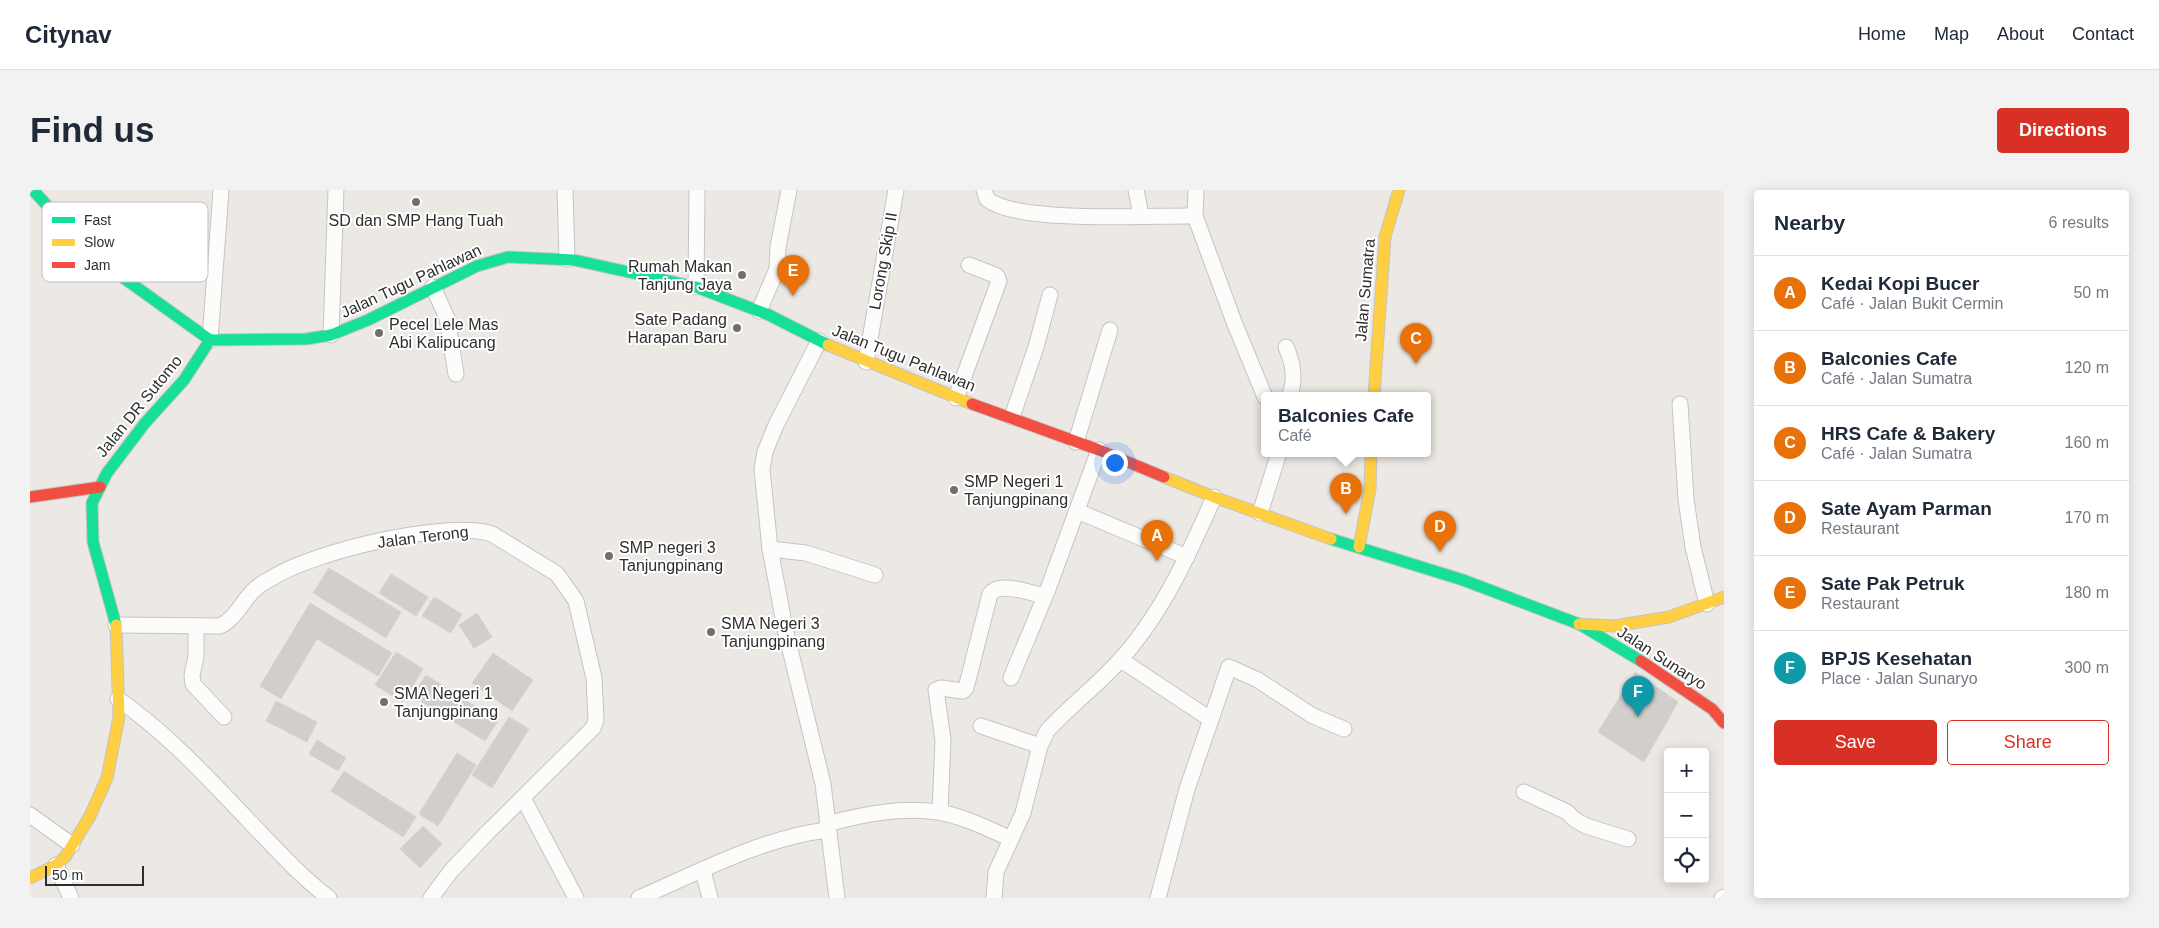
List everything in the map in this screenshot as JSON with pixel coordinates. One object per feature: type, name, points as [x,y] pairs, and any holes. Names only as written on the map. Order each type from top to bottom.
[{"type":"main road","points":[[33,190],[44,202]]},
{"type":"main road","name":"Jalan Sumatra","points":[[1374,392],[1385,237],[1398,190]]},
{"type":"main road","name":"Jalan Tugu Pahlawan","points":[[210,340],[306,339],[331,335],[368,320],[492,260],[508,257],[568,259],[696,287],[758,311],[818,341],[866,362],[956,398],[1099,450],[1214,497],[1331,539],[1490,590],[1579,624]]},
{"type":"main road","points":[[127,282],[210,340]]},
{"type":"main road","name":"Jalan DR Sutomo","points":[[30,878],[56,865],[64,857],[90,816],[107,778],[118,717],[116,625],[93,542],[92,503],[106,473],[145,423],[184,380],[210,340]]},
{"type":"main road","points":[[1359,547],[1370,489],[1371,457]]},
{"type":"main road","points":[[30,498],[100,487]]},
{"type":"main road","points":[[1579,624],[1614,626],[1629,638],[1669,617],[1724,597]]},
{"type":"main road","name":"Jalan Sunaryo","points":[[1579,624],[1629,638],[1712,709],[1724,723]]},
{"type":"street","points":[[210,340],[221,190]]},
{"type":"street","points":[[331,335],[336,190]]},
{"type":"street","points":[[565,190],[568,259]]},
{"type":"street","points":[[696,287],[697,190]]},
{"type":"street","points":[[758,311],[777,269],[778,247],[788,190]]},
{"type":"street","name":"Lorong Skip II","points":[[866,362],[896,190]]},
{"type":"street","points":[[983,190],[987,199],[992,203],[1030,212],[1061,216],[1195,216]]},
{"type":"street","points":[[1136,190],[1141,215]]},
{"type":"street","points":[[1196,190],[1195,216],[1234,322],[1263,392]]},
{"type":"street","points":[[956,398],[999,281],[997,276],[969,265]]},
{"type":"street","points":[[434,287],[447,318],[456,374]]},
{"type":"street","points":[[1012,417],[1036,347],[1050,295]]},
{"type":"street","points":[[1076,442],[1110,330]]},
{"type":"street","points":[[818,341],[776,425],[765,452],[762,469],[770,549],[796,677],[824,784],[827,827],[837,898]]},
{"type":"street","points":[[1286,347],[1293,363],[1294,377],[1291,392]]},
{"type":"street","points":[[1680,404],[1686,499],[1693,547],[1707,604]]},
{"type":"street","points":[[1011,678],[1099,450]]},
{"type":"street","points":[[1260,513],[1278,457]]},
{"type":"street","points":[[994,898],[996,872],[1023,814],[1040,746],[1047,731],[1121,660],[1147,626],[1187,557],[1214,497]]},
{"type":"street","points":[[1077,511],[1187,557]]},
{"type":"street","name":"Jalan Terong","points":[[116,625],[220,626],[228,623],[254,590],[294,565],[393,538],[481,530],[492,534],[557,574],[576,601],[594,678],[596,720],[593,728],[450,871],[431,898]]},
{"type":"street","points":[[770,549],[806,553],[876,575]]},
{"type":"street","points":[[940,812],[943,740],[936,690],[941,688],[963,691],[966,688],[992,591],[1001,587],[1044,596]]},
{"type":"street","points":[[196,627],[196,657],[192,684],[224,717]]},
{"type":"street","points":[[1121,660],[1210,719]]},
{"type":"street","points":[[1158,898],[1187,788],[1229,667],[1258,680],[1313,716],[1344,729]]},
{"type":"street","points":[[118,699],[146,719],[219,790],[293,868],[329,898]]},
{"type":"street","points":[[981,726],[1040,746]]},
{"type":"street","points":[[1524,792],[1567,812],[1586,826],[1628,839]]},
{"type":"street","points":[[523,798],[576,898]]},
{"type":"street","points":[[638,898],[703,870],[795,835],[866,814],[890,811],[940,812],[1011,839]]},
{"type":"street","points":[[30,816],[72,845]]},
{"type":"street","points":[[56,865],[71,898]]},
{"type":"street","points":[[703,870],[710,898]]},
{"type":"building","points":[[329,568],[401,612],[386,638],[313,593]]},
{"type":"building","points":[[391,574],[428,597],[416,616],[379,593]]},
{"type":"building","points":[[434,597],[462,614],[451,633],[422,616]]},
{"type":"building","points":[[310,603],[392,653],[378,676],[317,639],[281,699],[260,686]]},
{"type":"building","points":[[477,613],[492,637],[474,648],[459,625]]},
{"type":"building","points":[[396,652],[423,669],[403,702],[375,685]]},
{"type":"building","points":[[493,653],[533,680],[512,711],[472,683]]},
{"type":"building","points":[[1635,672],[1678,702],[1644,762],[1598,732]]},
{"type":"building","points":[[426,675],[498,721],[485,741],[412,696]]},
{"type":"building","points":[[276,701],[317,722],[307,742],[266,721]]},
{"type":"building","points":[[509,717],[529,729],[492,788],[472,775]]},
{"type":"building","points":[[317,740],[346,758],[338,771],[309,754]]},
{"type":"building","points":[[457,753],[476,765],[438,826],[419,814]]},
{"type":"building","points":[[344,771],[416,817],[403,837],[331,791]]},
{"type":"building","points":[[423,826],[442,844],[420,868],[400,849]]},
{"type":"traffic: fast","points":[[33,190],[44,202]]},
{"type":"traffic: fast","points":[[210,340],[306,339],[331,335],[368,320],[477,266],[508,257],[574,260],[696,287],[769,315],[828,345]]},
{"type":"traffic: fast","points":[[129,282],[210,340]]},
{"type":"traffic: fast","points":[[116,625],[93,542],[92,503],[107,473],[145,423],[184,380],[210,340]]},
{"type":"traffic: fast","points":[[1331,539],[1463,580],[1579,624],[1641,661]]},
{"type":"traffic: slow","points":[[1374,392],[1385,237],[1399,190]]},
{"type":"traffic: slow","points":[[828,345],[972,404]]},
{"type":"traffic: slow","points":[[1359,547],[1370,489],[1371,457]]},
{"type":"traffic: slow","points":[[1164,477],[1331,539]]},
{"type":"traffic: slow","points":[[1579,624],[1614,626],[1669,617],[1724,597]]},
{"type":"traffic: slow","points":[[30,878],[56,865],[65,857],[90,816],[107,778],[119,717],[116,625]]},
{"type":"traffic: jam","points":[[972,404],[1099,450],[1164,477]]},
{"type":"traffic: jam","points":[[30,497],[100,487]]},
{"type":"traffic: jam","points":[[1641,661],[1712,709],[1724,723]]},
{"type":"place","name":"SD dan SMP Hang Tuah","points":[[416,202]]},
{"type":"place","name":"Rumah Makan Tanjung Jaya","points":[[742,275]]},
{"type":"place","name":"Sate Pak Petruk","points":[[793,296]]},
{"type":"place","name":"Sate Padang Harapan Baru","points":[[737,328]]},
{"type":"place","name":"Pecel Lele Mas Abi Kalipucang","points":[[379,333]]},
{"type":"place","name":"HRS Cafe & Bakery","points":[[1416,364]]},
{"type":"place","name":"SMP Negeri 1 Tanjungpinang","points":[[954,490]]},
{"type":"place","name":"Balconies Cafe","points":[[1346,514]]},
{"type":"place","name":"Sate Ayam Parman","points":[[1440,552]]},
{"type":"place","name":"SMP negeri 3 Tanjungpinang","points":[[609,556]]},
{"type":"place","name":"Kedai Kopi Bucer","points":[[1157,561]]},
{"type":"place","name":"SMA Negeri 3 Tanjungpinang","points":[[711,632]]},
{"type":"place","name":"SMA Negeri 1 Tanjungpinang","points":[[384,702]]},
{"type":"place","name":"BPJS Kesehatan","points":[[1638,717]]}]
